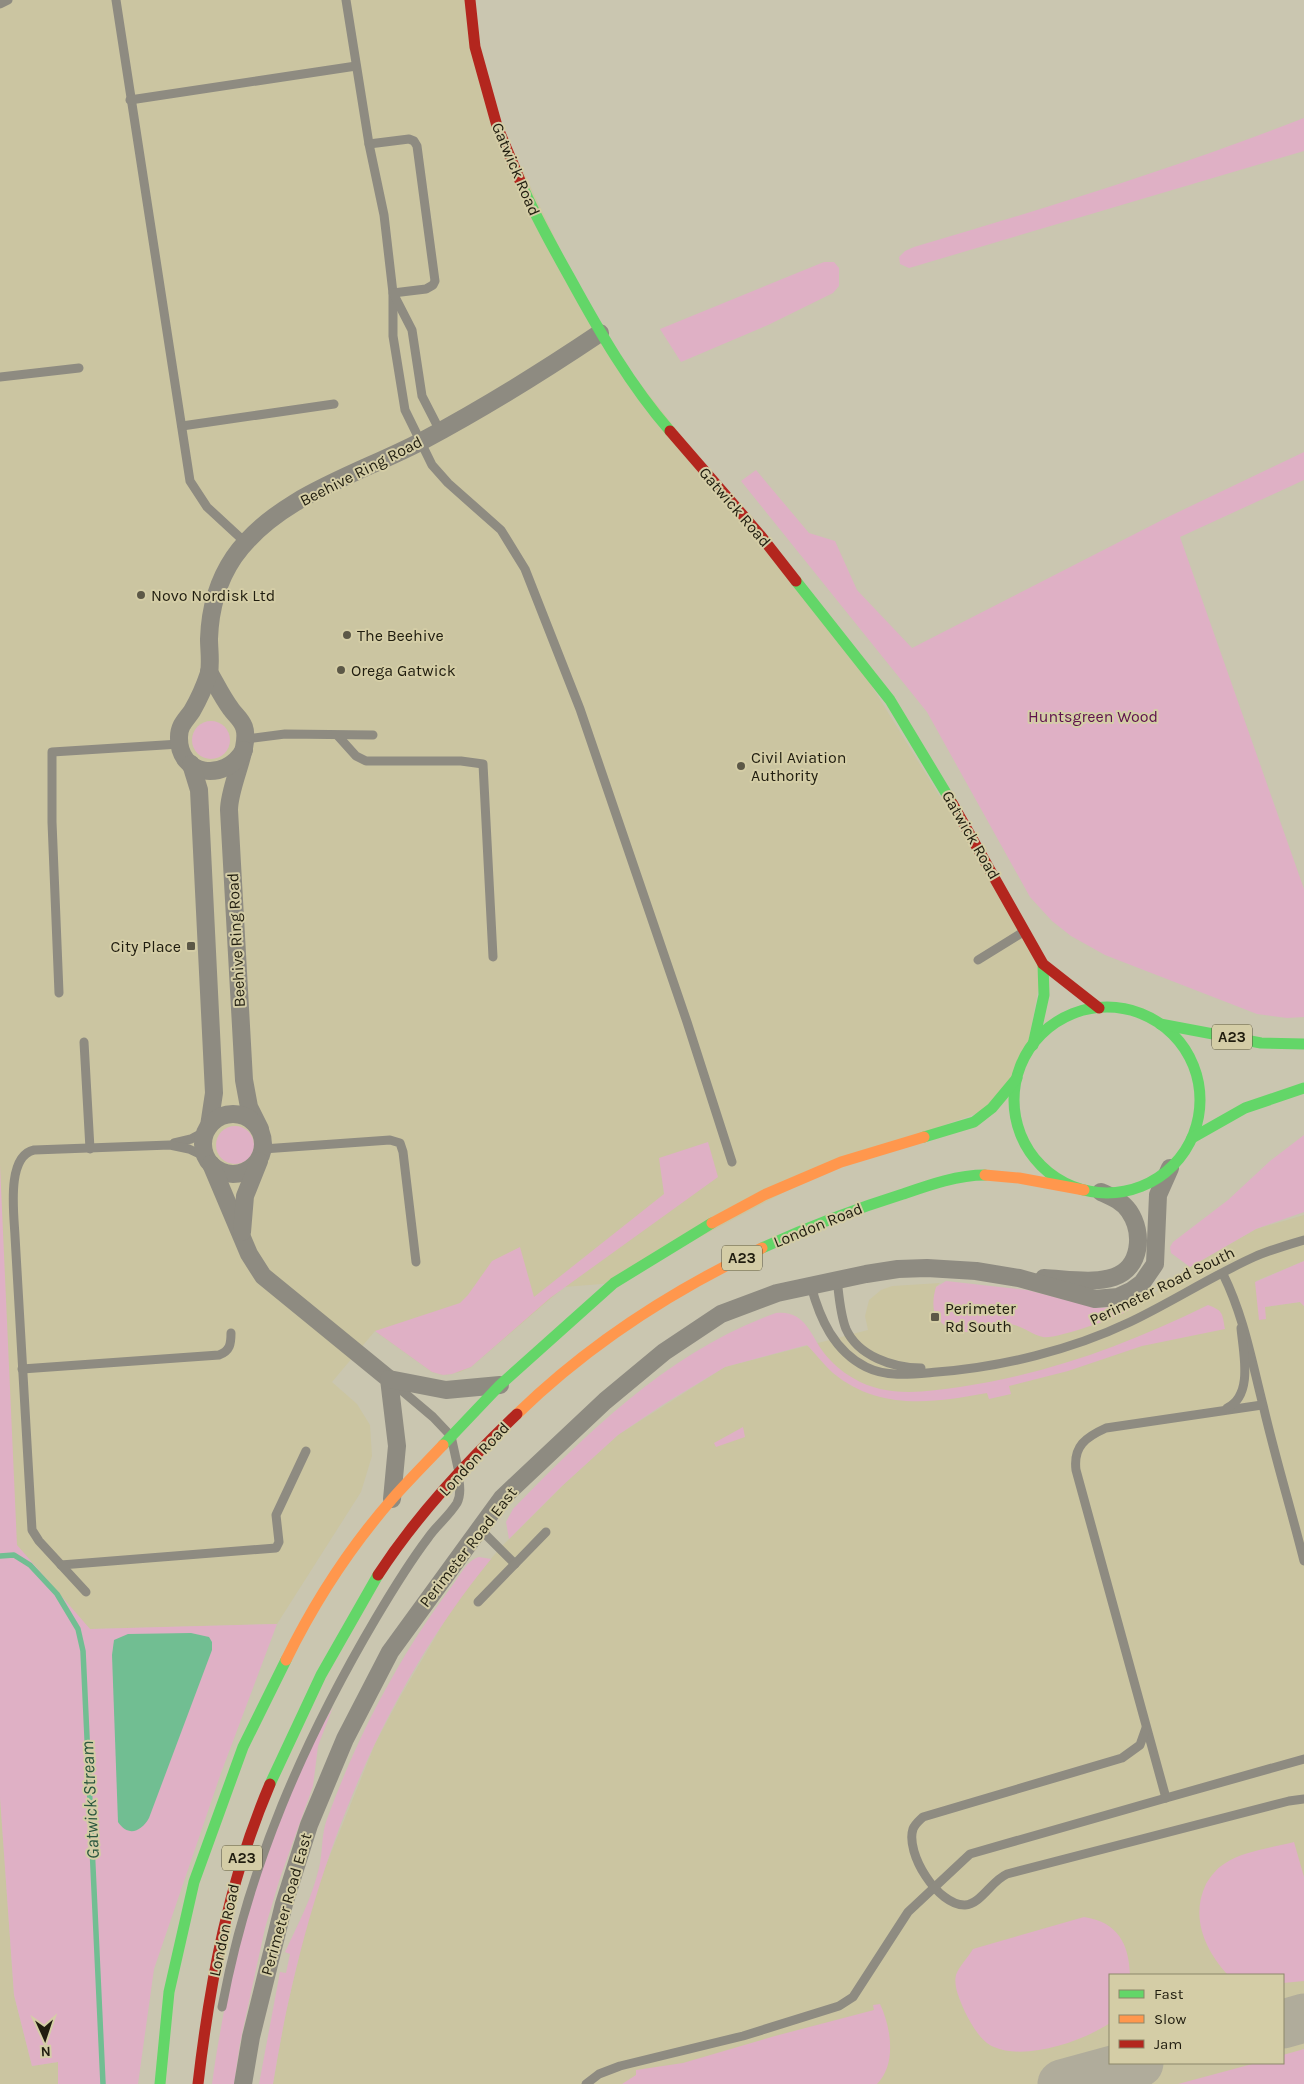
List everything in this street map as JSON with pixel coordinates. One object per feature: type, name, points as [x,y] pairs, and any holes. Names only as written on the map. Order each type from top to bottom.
[{"type":"main road","name":"Gatwick Road","points":[[462,0],[492,110],[508,154],[533,211],[600,333],[655,414],[760,535],[890,700],[984,857],[1043,964],[1099,1008]]},
{"type":"main road","name":"Gatwick Road","points":[[470,0],[471,28]]},
{"type":"main road","name":"Gatwick Road","points":[[1033,1045],[1044,996],[1043,964]]},
{"type":"main road","points":[[1099,1008],[1121,1008],[1144,1015],[1160,1024],[1176,1037],[1187,1053],[1198,1082],[1199,1116],[1192,1138],[1183,1154],[1157,1178],[1138,1187],[1117,1192],[1092,1191],[1051,1176],[1031,1155],[1021,1134],[1015,1109],[1017,1078],[1023,1062],[1033,1045],[1049,1028],[1064,1018],[1083,1010],[1099,1008]]},
{"type":"main road","name":"A23","points":[[1160,1024],[1261,1043],[1304,1044]]},
{"type":"main road","name":"London Road","points":[[160,2084],[169,1992],[178,1946],[194,1882],[243,1747],[275,1678],[305,1621],[350,1555],[392,1499],[500,1385],[614,1283],[690,1235],[764,1195],[841,1162],[974,1122],[992,1108],[1017,1078]]},
{"type":"main road","points":[[1192,1138],[1229,1115],[1262,1099],[1304,1088]]},
{"type":"main road","name":"London Road","points":[[198,2084],[214,1975],[230,1898],[245,1848],[279,1762],[335,1647],[359,1607],[416,1524],[490,1438],[579,1359],[702,1278],[796,1231],[935,1183],[965,1176],[994,1176],[1092,1191]]},
{"type":"street","name":"Beehive Ring Road","points":[[207,1128],[214,1093],[199,790],[191,764],[183,755],[180,744],[181,726],[191,713],[209,672],[210,617],[216,592],[228,565],[246,542],[264,524],[305,498],[339,479],[440,432],[520,387],[600,333]]},
{"type":"street","points":[[191,764],[204,770],[221,770],[235,763],[245,744],[242,723],[232,711],[209,672]]},
{"type":"street","points":[[191,713],[200,707],[211,705],[232,711]]},
{"type":"street","name":"Beehive Ring Road","points":[[245,744],[230,789],[229,810],[244,1080],[248,1107],[260,1130]]},
{"type":"street","points":[[244,1242],[242,1223],[244,1201],[262,1152],[260,1130],[254,1122],[236,1114],[220,1116],[207,1128],[203,1144],[208,1160],[244,1242],[254,1264],[269,1283],[389,1379],[446,1390],[500,1385]]},
{"type":"street","points":[[208,1160],[224,1173],[240,1174],[255,1166],[262,1152]]},
{"type":"street","name":"Perimeter Road East","points":[[1019,1278],[1095,1299],[1118,1297],[1131,1291],[1145,1279],[1154,1264],[1158,1195],[1170,1168]]},
{"type":"street","name":"Perimeter Road East","points":[[243,2084],[251,2037],[286,1897],[309,1825],[345,1739],[390,1652],[502,1498],[605,1401],[664,1352],[721,1314],[778,1293],[837,1279],[907,1268],[961,1270],[1019,1278],[1106,1279],[1124,1272],[1132,1264],[1138,1247],[1133,1219],[1129,1210],[1116,1198],[1092,1191]]},
{"type":"street","points":[[389,1379],[397,1446],[392,1499]]},
{"type":"lane","points":[[0,4],[8,0]]},
{"type":"lane","points":[[116,0],[190,481],[200,499],[246,542]]},
{"type":"lane","points":[[346,0],[369,144],[384,215],[393,293],[393,336],[408,418],[428,460],[444,478],[501,530],[524,569],[580,709],[687,1022],[732,1162]]},
{"type":"lane","points":[[130,100],[356,66]]},
{"type":"lane","points":[[369,144],[409,139],[414,141],[417,146],[435,281],[433,286],[393,293]]},
{"type":"lane","points":[[393,293],[412,330],[422,396],[440,432]]},
{"type":"lane","points":[[0,378],[79,368]]},
{"type":"lane","points":[[182,426],[334,404]]},
{"type":"lane","points":[[245,744],[285,734],[373,736]]},
{"type":"lane","points":[[338,736],[356,756],[366,761],[460,761],[483,764],[493,957]]},
{"type":"lane","points":[[59,993],[52,815],[52,752],[180,744]]},
{"type":"lane","points":[[978,960],[1025,931]]},
{"type":"lane","points":[[84,1042],[90,1149]]},
{"type":"lane","points":[[86,1592],[39,1541],[32,1530],[13,1187],[18,1163],[24,1154],[34,1150],[162,1145],[191,1140],[207,1128]]},
{"type":"lane","points":[[262,1152],[390,1140],[400,1143],[403,1152],[416,1262]]},
{"type":"lane","points":[[162,1145],[189,1149],[208,1160]]},
{"type":"lane","name":"Perimeter Road South","points":[[810,1286],[824,1321],[838,1345],[854,1359],[875,1371],[892,1374],[931,1373],[1003,1362],[1063,1347],[1105,1333],[1144,1315],[1256,1256],[1304,1240]]},
{"type":"lane","points":[[1223,1274],[1249,1339],[1262,1405],[1304,1561]]},
{"type":"lane","name":"Perimeter Road South","points":[[837,1279],[843,1318],[849,1334],[859,1346],[879,1359],[892,1364],[915,1368],[963,1367],[1003,1362]]},
{"type":"lane","points":[[1220,1411],[1237,1402],[1243,1390],[1243,1353],[1239,1311]]},
{"type":"lane","points":[[22,1369],[219,1355],[226,1352],[231,1345],[231,1333]]},
{"type":"lane","points":[[220,2017],[242,1918],[263,1850],[288,1786],[324,1708],[377,1617],[428,1538],[458,1502],[459,1472],[451,1436],[433,1417],[389,1379]]},
{"type":"lane","points":[[1166,1798],[1078,1479],[1076,1455],[1086,1439],[1106,1428],[1262,1405]]},
{"type":"lane","points":[[61,1565],[276,1548],[279,1542],[276,1515],[306,1451]]},
{"type":"lane","points":[[479,1528],[515,1564]]},
{"type":"lane","points":[[478,1602],[546,1532]]},
{"type":"lane","points":[[1146,1728],[1140,1745],[1122,1758],[923,1817],[916,1824],[913,1838],[921,1868],[933,1887],[954,1902],[962,1905],[970,1904],[977,1901],[995,1880],[1006,1874],[1289,1801],[1304,1799]]},
{"type":"lane","points":[[586,2084],[599,2074],[620,2066],[743,2036],[845,2003],[856,1992],[908,1912],[965,1858],[981,1849],[1304,1759]]},
{"type":"lane","points":[[207,2084],[209,2074]]},
{"type":"shaded area","points":[[0,0],[470,0],[487,95],[600,333],[844,641],[1043,964],[1026,1054],[1017,1078],[992,1108],[841,1162],[614,1283],[564,1287],[471,1367],[460,1372],[443,1375],[432,1372],[375,1331],[332,1382],[357,1404],[370,1425],[372,1456],[361,1492],[277,1624],[90,1629],[9,1543],[0,1347]]},
{"type":"shaded area","points":[[1304,1215],[1304,1261],[1256,1281],[1265,1307],[1300,1302],[1304,1306],[1304,2084],[273,2084],[285,2016],[308,1918],[322,1875],[375,1744],[400,1697],[456,1602],[499,1549],[562,1486],[618,1435],[725,1367],[868,1330],[865,1316],[869,1300],[881,1290],[892,1286],[940,1283],[936,1287],[1113,1315],[1143,1301],[1190,1267],[1256,1229]]},
{"type":"shaded area","points":[[191,1633],[209,1637],[212,1642],[212,1650],[149,1818],[142,1827],[134,1831],[126,1830],[118,1822],[112,1655],[114,1640],[128,1634]]},
{"type":"shaded area","points":[[0,1797],[14,1995],[32,2066],[58,2062],[58,2084],[0,2084]]},
{"type":"green space","points":[[1304,118],[1304,151],[909,268],[900,264],[899,257],[905,251],[914,247],[1110,187],[1208,154]]},
{"type":"green space","points":[[824,262],[834,262],[839,268],[839,286],[833,293],[768,325],[681,362],[660,329]]},
{"type":"green space","name":"Huntsgreen Wood","points":[[1304,452],[1304,480],[1180,537],[1304,889],[1304,1017],[1287,1018],[1257,1014],[1105,955],[1071,936],[1052,921],[1030,897],[927,712],[741,481],[756,470],[809,533],[835,541],[857,590],[912,648],[1168,517]]},
{"type":"green space","points":[[211,721],[224,727],[230,740],[224,753],[211,759],[198,753],[192,740],[198,727]]},
{"type":"green space","points":[[235,1126],[248,1132],[254,1145],[248,1158],[235,1164],[222,1158],[216,1145],[222,1132]]},
{"type":"green space","points":[[1304,1135],[1304,1212],[1256,1229],[1190,1267],[1171,1253],[1170,1247],[1173,1242],[1228,1200],[1270,1161]]},
{"type":"green space","points":[[708,1142],[718,1177],[550,1298],[471,1367],[452,1374],[443,1375],[432,1372],[375,1331],[460,1303],[468,1295],[492,1261],[520,1247],[534,1297],[664,1194],[659,1158]]},
{"type":"green space","points":[[0,1165],[17,1545],[90,1629],[277,1624],[221,1773],[154,1969],[138,2084],[58,2084],[58,2062],[32,2066],[14,1995],[0,1797]]},
{"type":"green space","points":[[1304,1261],[1304,1306],[1300,1302],[1265,1307],[1266,1319],[1259,1320],[1255,1282]]},
{"type":"green space","points":[[946,1281],[1027,1290],[1097,1308],[1118,1307],[1147,1294],[1132,1308],[1121,1314],[1085,1328],[1059,1335],[1043,1337],[1012,1324],[963,1332],[947,1327],[936,1317],[934,1300],[936,1287]]},
{"type":"green space","points":[[1208,1305],[1221,1313],[1225,1329],[1142,1346],[1068,1371],[1009,1386],[1011,1394],[989,1399],[987,1393],[927,1401],[888,1399],[869,1394],[833,1373],[807,1345],[725,1367],[618,1435],[562,1486],[509,1539],[506,1522],[513,1509],[602,1422],[667,1371],[701,1348],[738,1329],[776,1313],[794,1315],[800,1319],[827,1357],[853,1378],[879,1389],[919,1392],[993,1381],[1056,1366],[1118,1345]]},
{"type":"green space","points":[[743,1427],[745,1437],[716,1447],[714,1443]]},
{"type":"green space","points":[[479,1557],[491,1559],[448,1617],[410,1677],[376,1741],[348,1807],[323,1875],[303,1944],[286,2014],[273,2084],[259,2084],[280,1972],[286,1973],[290,1954],[285,1952],[313,1890],[320,1862],[325,1825],[339,1788],[381,1698],[414,1640],[464,1569]]},
{"type":"green space","points":[[333,1707],[318,1746],[313,1786],[280,1878],[265,1928],[240,2043],[234,2084],[212,2084],[229,1987],[255,1889],[289,1794],[310,1749]]},
{"type":"green space","points":[[1294,1842],[1304,1877],[1304,1981],[1284,1983],[1284,1974],[1227,1974],[1207,1944],[1202,1932],[1199,1909],[1201,1896],[1206,1884],[1212,1875],[1224,1864],[1248,1853]]},
{"type":"green space","points":[[1084,1917],[1105,1924],[1119,1936],[1127,1954],[1130,1974],[1109,1974],[1109,2024],[1099,2030],[1054,2047],[1022,2052],[1007,2051],[989,2045],[981,2037],[970,2022],[956,1989],[955,1980],[957,1972],[973,1949]]},
{"type":"green space","points":[[880,2004],[887,2023],[890,2056],[883,2076],[877,2084],[622,2084],[636,2075],[636,2070],[683,2063],[874,2010],[873,2005]]},
{"type":"green space","points":[[1304,2049],[1304,2084],[1178,2084],[1252,2064],[1284,2064],[1284,2055]]},
{"type":"waterway","name":"Gatwick Stream","points":[[0,1556],[14,1555],[30,1565],[57,1594],[78,1629],[83,1651],[103,2084]]},
{"type":"taxiway","points":[[1284,2024],[1304,2018]]},
{"type":"taxiway","points":[[1062,2084],[1135,2064]]},
{"type":"traffic: fast","points":[[521,183],[544,231],[604,338],[628,376],[670,431]]},
{"type":"traffic: fast","points":[[796,581],[890,700],[952,803]]},
{"type":"traffic: fast","points":[[1033,1045],[1044,995],[1043,964]]},
{"type":"traffic: fast","points":[[1107,1007],[1134,1011],[1151,1018],[1166,1028],[1179,1041],[1189,1056],[1196,1073],[1200,1100],[1196,1127],[1189,1144],[1179,1159],[1166,1172],[1151,1182],[1134,1189],[1107,1193],[1080,1189],[1063,1182],[1048,1172],[1035,1159],[1025,1144],[1018,1127],[1014,1100],[1018,1073],[1025,1056],[1035,1041],[1048,1028],[1063,1018],[1080,1011],[1107,1007]]},
{"type":"traffic: fast","points":[[1160,1024],[1261,1043],[1304,1044]]},
{"type":"traffic: fast","points":[[924,1137],[974,1122],[992,1108],[1017,1078]]},
{"type":"traffic: fast","points":[[1192,1138],[1245,1108],[1304,1088]]},
{"type":"traffic: fast","points":[[762,1248],[832,1219],[923,1187],[943,1181],[985,1175]]},
{"type":"traffic: fast","points":[[443,1445],[500,1385],[614,1283],[712,1223]]},
{"type":"traffic: fast","points":[[270,1784],[321,1675],[378,1575]]},
{"type":"traffic: fast","points":[[160,2084],[169,1992],[194,1882],[243,1747],[286,1660]]},
{"type":"traffic: slow","points":[[712,1223],[764,1195],[841,1162],[924,1137]]},
{"type":"traffic: slow","points":[[985,1175],[1019,1178],[1084,1190]]},
{"type":"traffic: slow","points":[[517,1414],[544,1389],[602,1342],[696,1282],[762,1248]]},
{"type":"traffic: slow","points":[[286,1660],[321,1596],[348,1555],[377,1516],[443,1445]]},
{"type":"traffic: jam","points":[[470,0],[475,47],[497,126],[521,183]]},
{"type":"traffic: jam","points":[[670,431],[760,535],[796,581]]},
{"type":"traffic: jam","points":[[952,803],[1043,964],[1099,1008]]},
{"type":"traffic: jam","points":[[378,1575],[409,1531],[443,1490],[517,1414]]},
{"type":"traffic: jam","points":[[198,2084],[215,1969],[223,1931],[243,1857],[270,1784]]},
{"type":"place","name":"Novo Nordisk Ltd","points":[[141,595]]},
{"type":"place","name":"The Beehive","points":[[347,635]]},
{"type":"place","name":"Orega Gatwick","points":[[341,670]]},
{"type":"place","name":"Civil Aviation Authority","points":[[741,766]]},
{"type":"place","name":"City Place","points":[[191,946]]},
{"type":"place","name":"Perimeter Rd South","points":[[935,1317]]}]
